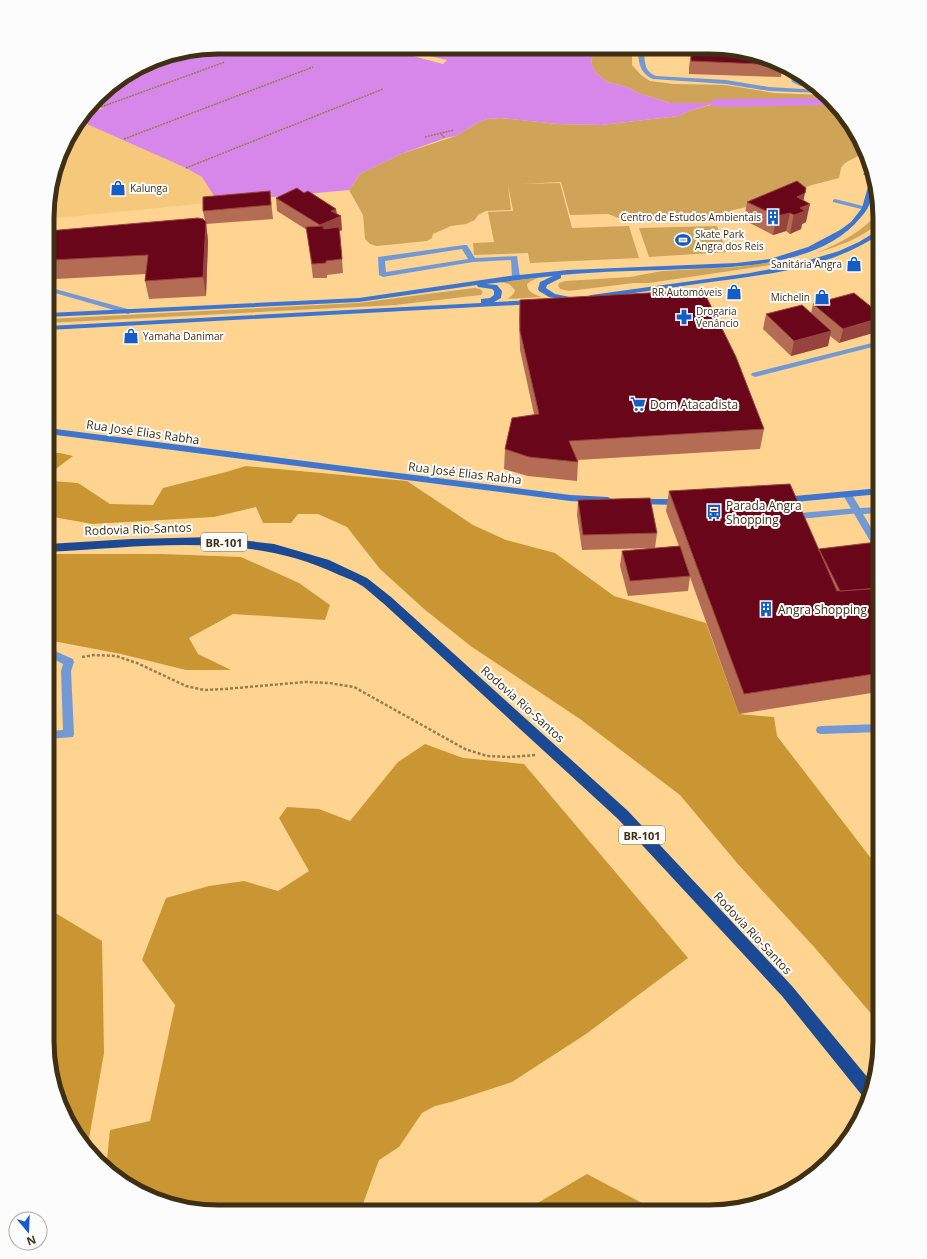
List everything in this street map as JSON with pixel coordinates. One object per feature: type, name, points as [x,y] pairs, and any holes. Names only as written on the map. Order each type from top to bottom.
[{"type":"highway","name":"Rodovia Rio-Santos","points":[[54,548],[131,542],[214,540],[274,548],[326,563],[363,581],[387,600],[623,815],[787,991],[866,1088]]},
{"type":"main road","points":[[54,315],[359,300],[516,277],[568,272],[771,261],[811,249],[830,240],[854,223],[865,208],[870,188]]},
{"type":"main road","points":[[54,328],[572,300],[778,271],[825,259],[873,237]]},
{"type":"main road","points":[[568,272],[542,284],[542,289],[546,293],[553,296],[572,300]]},
{"type":"main road","points":[[457,285],[485,285],[494,287],[498,291],[498,296],[492,300],[461,306]]},
{"type":"main road","name":"Rua José Elias Rabha","points":[[54,432],[570,498],[615,501]]},
{"type":"main road","points":[[778,500],[873,492]]},
{"type":"main road","points":[[630,502],[692,502]]},
{"type":"street","points":[[641,54],[642,69],[649,76],[655,78],[726,82],[769,89],[813,92]]},
{"type":"street","points":[[792,76],[797,83],[802,84]]},
{"type":"street","points":[[835,201],[865,208]]},
{"type":"street","points":[[473,260],[464,247],[381,259],[383,275],[473,260],[514,258],[516,277]]},
{"type":"street","points":[[54,291],[128,312]]},
{"type":"street","points":[[755,375],[812,362],[873,345]]},
{"type":"street","points":[[848,495],[873,539]]},
{"type":"street","points":[[800,516],[873,510]]},
{"type":"street","points":[[54,655],[69,662],[66,671],[69,734],[54,735]]},
{"type":"street","points":[[822,730],[873,728]]},
{"type":"path","points":[[101,107],[225,62]]},
{"type":"path","points":[[124,139],[313,67]]},
{"type":"path","points":[[186,168],[383,89]]},
{"type":"path","points":[[424,137],[454,130]]},
{"type":"path","points":[[440,133],[445,138]]},
{"type":"path","points":[[69,662],[89,655],[114,654],[135,661],[185,686],[208,690],[284,682],[316,681],[336,683],[354,687],[465,749],[487,756],[510,757],[556,754]]},
{"type":"shaded area","points":[[207,54],[405,54],[443,64],[447,60],[421,54],[593,54],[591,63],[596,73],[607,82],[627,87],[638,93],[670,103],[716,103],[689,111],[679,116],[601,125],[558,124],[501,118],[487,119],[477,123],[456,136],[445,138],[401,154],[360,174],[349,190],[218,202],[202,177],[186,168],[85,123],[93,113],[103,108],[98,106],[102,102],[118,88],[145,71],[155,66],[175,60]]},
{"type":"shaded area","points":[[593,54],[632,54],[632,65],[641,75],[650,81],[674,84],[726,85],[774,93],[817,95],[839,118],[861,155],[848,161],[841,168],[839,178],[812,185],[765,203],[733,210],[724,214],[724,218],[713,220],[694,214],[639,223],[626,221],[608,214],[570,215],[561,182],[520,184],[560,183],[572,228],[629,226],[639,258],[530,263],[528,253],[474,255],[473,243],[494,242],[488,212],[513,211],[508,185],[511,210],[486,211],[478,215],[475,220],[466,224],[451,226],[433,234],[432,238],[427,241],[377,246],[370,244],[365,239],[363,215],[349,190],[360,174],[401,154],[456,136],[477,123],[487,119],[501,118],[558,124],[601,125],[679,116],[689,111],[714,104],[670,103],[638,93],[627,87],[607,82],[596,73],[591,63]]},
{"type":"shaded area","points":[[85,123],[186,168],[202,177],[218,202],[54,218],[55,196],[66,155]]},
{"type":"shaded area","points":[[873,218],[873,228],[866,233],[842,244],[816,253],[850,236]]},
{"type":"shaded area","name":"Skate Park Angra dos Reis","points":[[717,226],[727,252],[649,257],[639,228]]},
{"type":"shaded area","points":[[781,261],[777,264],[649,283],[634,283],[569,291],[560,289],[558,286],[559,283],[565,281],[630,277],[662,271],[737,267]]},
{"type":"shaded area","points":[[538,278],[527,284],[527,287],[532,293],[542,297],[508,299],[515,290],[509,284],[501,282]]},
{"type":"shaded area","points":[[474,288],[480,289],[483,292],[481,295],[395,305],[54,323],[54,319],[358,303]]},
{"type":"shaded area","points":[[54,453],[73,456],[54,470]]},
{"type":"shaded area","points":[[246,466],[407,481],[473,525],[506,540],[555,553],[614,596],[706,623],[739,714],[774,717],[777,736],[873,861],[873,1016],[815,948],[737,863],[680,795],[580,719],[472,647],[424,609],[380,569],[347,527],[318,514],[298,514],[291,523],[263,523],[256,507],[214,517],[92,524],[54,517],[54,481],[78,483],[110,504],[153,505],[163,488]]},
{"type":"shaded area","points":[[54,554],[163,554],[241,557],[299,583],[330,605],[325,620],[233,614],[189,638],[198,654],[231,670],[186,670],[121,654],[54,641]]},
{"type":"shaded area","points":[[425,744],[463,758],[524,764],[688,958],[586,1034],[512,1082],[435,1106],[422,1113],[399,1147],[379,1160],[363,1205],[196,1204],[155,1193],[136,1183],[107,1161],[110,1130],[150,1121],[175,1005],[142,960],[166,898],[209,886],[244,881],[278,891],[309,871],[279,818],[287,807],[319,809],[350,821],[398,762]]},
{"type":"shaded area","points":[[54,912],[102,941],[104,1053],[88,1142],[66,1104],[55,1063]]},
{"type":"shaded area","points":[[587,1174],[646,1205],[534,1205]]},
{"type":"building","points":[[691,54],[731,55],[766,64],[691,61]]},
{"type":"building","points":[[797,181],[806,188],[805,193],[797,197],[810,204],[800,208],[805,211],[794,215],[790,213],[777,216],[747,202]]},
{"type":"building","points":[[297,188],[304,193],[308,191],[336,209],[331,211],[341,216],[320,225],[276,198]]},
{"type":"building","points":[[270,191],[271,205],[203,211],[203,197]]},
{"type":"building","points":[[198,218],[203,219],[206,222],[203,277],[145,281],[148,255],[54,260],[54,230]]},
{"type":"building","points":[[323,226],[324,229],[339,227],[342,259],[326,261],[326,263],[312,264],[306,227]]},
{"type":"building","name":"Dom Atacadista","points":[[703,290],[736,357],[764,429],[569,441],[578,462],[529,457],[505,449],[512,418],[539,414],[520,331],[520,300]]},
{"type":"building","points":[[854,293],[873,308],[873,320],[843,329],[813,304]]},
{"type":"building","points":[[802,305],[831,331],[794,341],[766,314]]},
{"type":"building","name":"Angra Shopping","points":[[790,484],[837,591],[873,588],[873,674],[744,694],[669,491]]},
{"type":"building","points":[[650,498],[657,533],[583,535],[578,500]]},
{"type":"building","points":[[873,542],[873,589],[840,591],[819,549]]},
{"type":"building","points":[[680,546],[690,576],[630,581],[622,551]]},
{"type":"waterway","points":[[716,103],[825,102]]},
{"type":"place","name":"Kalunga","points":[[118,188]]},
{"type":"place","name":"Centro de Estudos Ambientais","points":[[773,217]]},
{"type":"place","name":"Skate Park Angra dos Reis","points":[[683,240]]},
{"type":"place","name":"Sanitária Angra","points":[[854,264]]},
{"type":"place","name":"RR Automóveis","points":[[734,292]]},
{"type":"place","name":"Michelin","points":[[822,297]]},
{"type":"place","name":"Drogaria Venâncio","points":[[684,317]]},
{"type":"place","name":"Yamaha Danimar","points":[[131,336]]},
{"type":"place","name":"Dom Atacadista","points":[[638,404]]},
{"type":"place","name":"Parada Angra Shopping","points":[[714,512]]},
{"type":"place","name":"Angra Shopping","points":[[766,609]]}]
